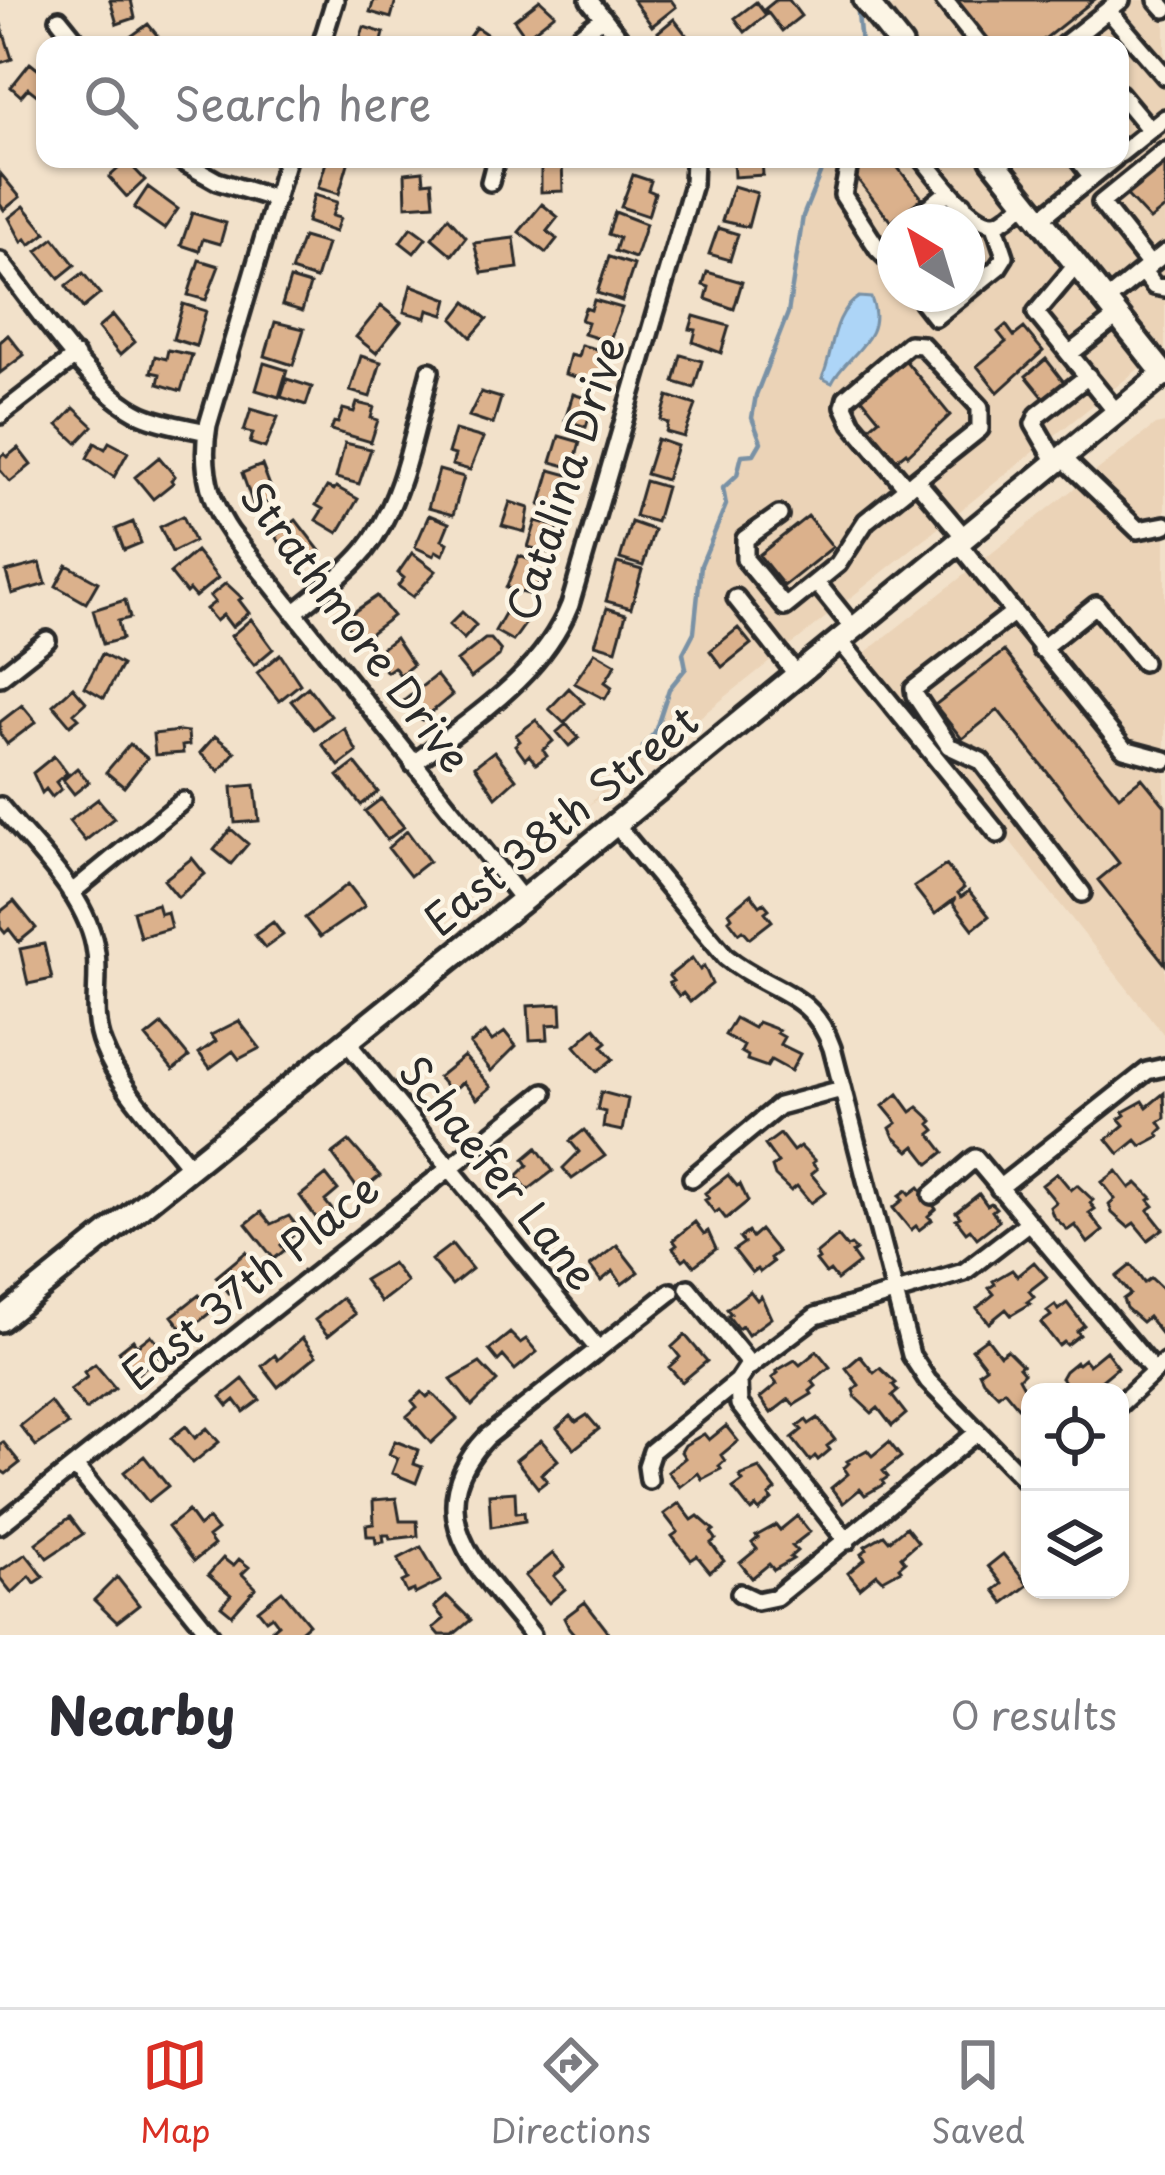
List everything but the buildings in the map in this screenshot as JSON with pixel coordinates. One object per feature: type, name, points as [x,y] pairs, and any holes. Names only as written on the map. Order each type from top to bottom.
[{"type":"main road","points":[[865,0],[894,36]]},
{"type":"main road","points":[[999,168],[1165,374]]},
{"type":"main road","name":"East 38th Street","points":[[0,1320],[616,825],[1165,374]]},
{"type":"street","points":[[324,36],[334,0]]},
{"type":"street","points":[[589,0],[618,36]]},
{"type":"street","points":[[944,0],[973,36]]},
{"type":"street","points":[[1157,0],[1165,9]]},
{"type":"street","points":[[1080,36],[1114,5],[1165,76]]},
{"type":"street","points":[[579,36],[603,17]]},
{"type":"street","points":[[59,19],[73,36]]},
{"type":"street","points":[[1129,105],[1150,130]]},
{"type":"street","points":[[1129,147],[1165,118]]},
{"type":"street","points":[[1165,151],[1101,202],[1154,286],[1165,288]]},
{"type":"street","points":[[194,168],[217,181],[275,199]]},
{"type":"street","name":"Strathmore Drive","points":[[284,168],[207,432],[207,482],[219,516],[523,900]]},
{"type":"street","points":[[490,182],[494,168]]},
{"type":"street","name":"Catalina Drive","points":[[413,764],[519,681],[540,661],[559,631],[693,184],[694,168]]},
{"type":"street","points":[[848,168],[843,195],[877,242]]},
{"type":"street","points":[[930,168],[962,204]]},
{"type":"street","points":[[1085,168],[1092,177]]},
{"type":"street","points":[[994,223],[1033,210],[1103,168]]},
{"type":"street","points":[[933,204],[949,191]]},
{"type":"street","points":[[985,218],[994,223],[1005,256],[985,278]]},
{"type":"street","points":[[1069,354],[1165,253]]},
{"type":"street","points":[[0,261],[99,384],[134,411],[207,432]]},
{"type":"street","points":[[1077,264],[1036,313],[1117,412]]},
{"type":"street","points":[[779,515],[745,539],[745,559],[784,607],[838,564],[866,521],[911,484],[980,429],[980,407],[922,345],[909,344],[846,398],[844,406],[852,423],[911,484],[961,541],[1041,649],[1124,748],[1165,760]]},
{"type":"street","points":[[0,416],[76,356]]},
{"type":"street","points":[[294,613],[345,570],[382,525],[397,492],[430,371]]},
{"type":"street","points":[[1088,376],[1037,415],[1034,424],[1059,460],[1138,530],[1165,525]]},
{"type":"street","points":[[816,582],[847,635],[998,833]]},
{"type":"street","points":[[736,598],[797,675]]},
{"type":"street","points":[[1041,649],[1096,605],[1143,662]]},
{"type":"street","points":[[1013,613],[914,689],[918,704],[949,746],[981,761],[1082,893]]},
{"type":"street","points":[[0,677],[47,640]]},
{"type":"street","points":[[70,893],[182,801]]},
{"type":"street","points":[[0,806],[86,918],[96,954],[94,999],[102,1045],[116,1072],[190,1167]]},
{"type":"street","points":[[616,825],[726,957],[749,974],[794,995],[811,1010],[830,1041],[916,1365],[1021,1476]]},
{"type":"street","name":"Schaefer Lane","points":[[346,1041],[598,1349]]},
{"type":"street","points":[[999,1188],[1147,1071],[1165,1067]]},
{"type":"street","points":[[692,1178],[779,1106],[842,1089]]},
{"type":"street","name":"East 37th Place","points":[[0,1525],[544,1093]]},
{"type":"street","points":[[932,1195],[975,1158],[1160,1367],[1129,1396]]},
{"type":"street","points":[[649,1480],[652,1451],[751,1366],[826,1311],[970,1268],[1029,1222]]},
{"type":"street","points":[[532,1635],[463,1544],[454,1508],[458,1479],[472,1453],[598,1349],[680,1290],[751,1366]]},
{"type":"street","points":[[738,1381],[739,1404],[848,1541]]},
{"type":"street","points":[[740,1593],[758,1601],[776,1597],[978,1432]]},
{"type":"street","points":[[75,1466],[211,1635]]},
{"type":"shaded area","points":[[901,0],[1165,0],[1165,351],[1017,168],[1129,168],[1129,36],[910,36],[889,10]]},
{"type":"shaded area","points":[[822,168],[982,168],[1141,367],[588,806],[655,732],[669,689],[686,668],[683,653],[694,632],[701,565],[726,505],[723,488],[736,475],[742,455],[754,454],[761,443],[752,418],[756,395],[788,313],[803,216]]},
{"type":"shaded area","points":[[1165,423],[1165,1036],[862,655],[1155,425]]},
{"type":"water","points":[[859,297],[871,298],[874,324],[832,383],[822,378],[834,334],[843,313]]},
{"type":"waterway","points":[[858,13],[860,36]]},
{"type":"waterway","points":[[643,747],[655,732],[669,689],[686,668],[683,653],[694,632],[701,565],[726,505],[723,488],[737,475],[742,455],[754,454],[761,442],[752,418],[756,395],[788,313],[803,216],[822,168]]}]
